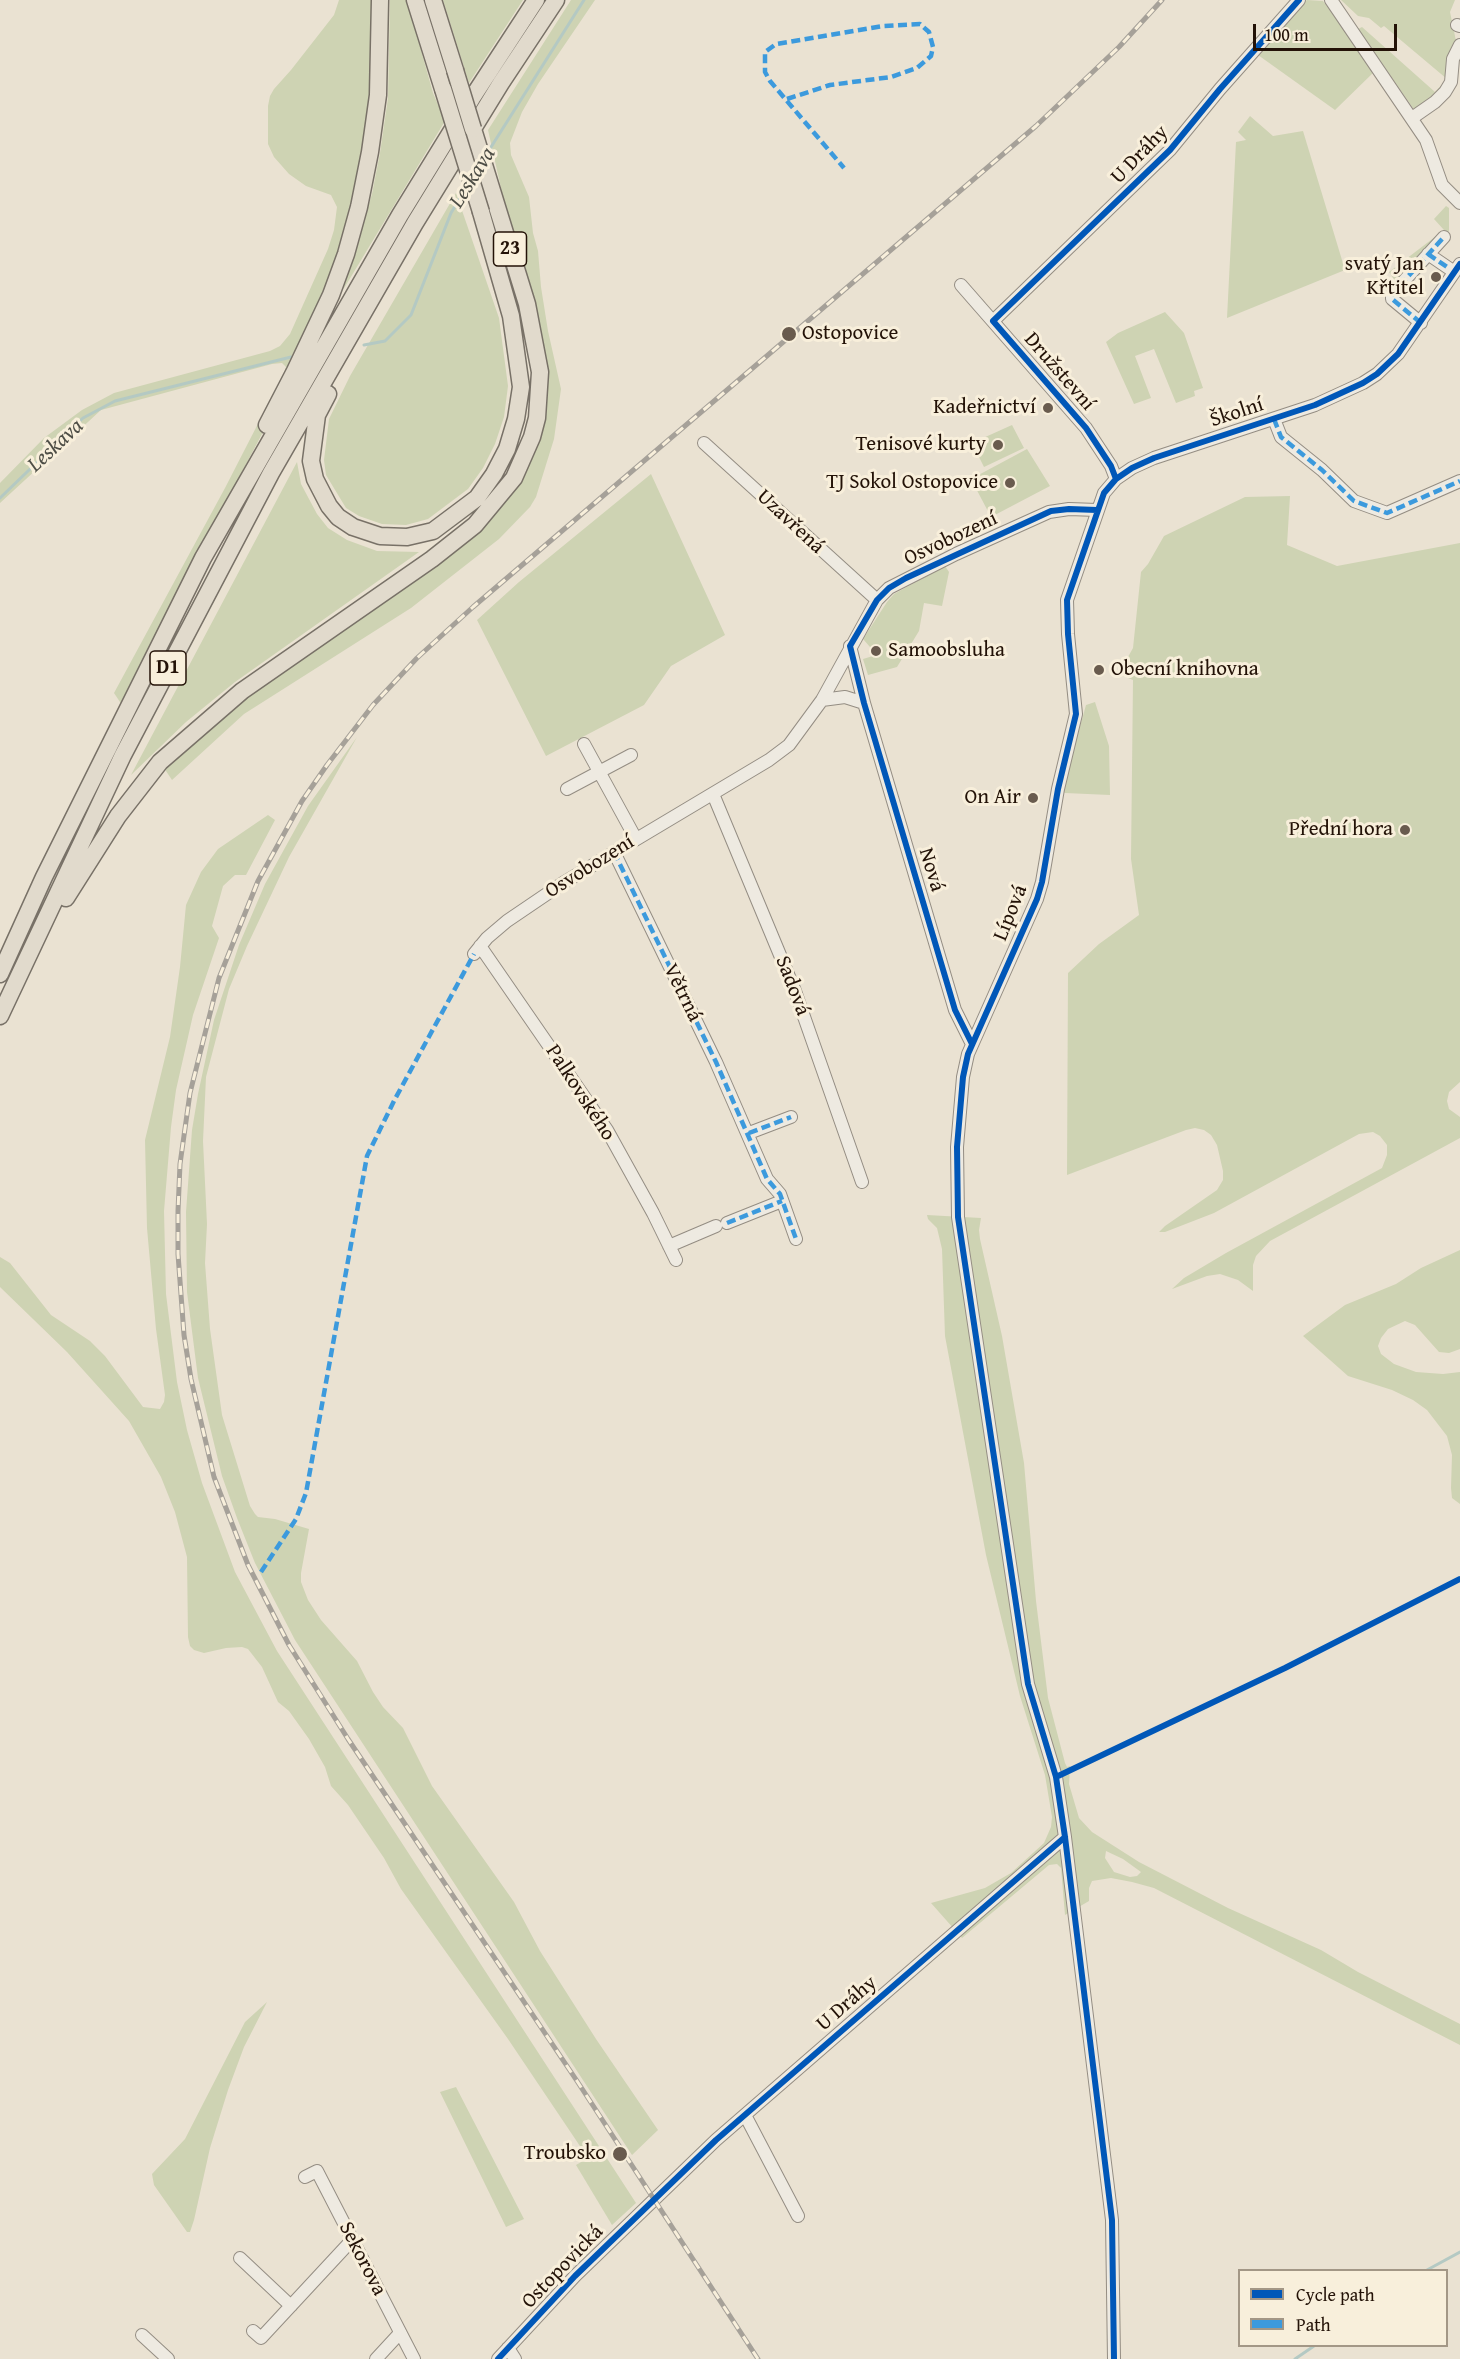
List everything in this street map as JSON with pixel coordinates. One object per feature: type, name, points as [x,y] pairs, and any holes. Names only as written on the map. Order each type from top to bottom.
[{"type":"highway","points":[[203,558],[232,490],[296,371],[331,295],[346,254],[361,199],[375,123],[381,42],[380,0]]},
{"type":"highway","name":"23","points":[[350,334],[339,371],[317,415],[311,461],[315,479],[329,506],[338,517],[353,527],[380,536],[407,537],[433,531],[477,498],[494,474],[507,449],[516,419],[520,387],[511,316],[415,0]]},
{"type":"highway","name":"23","points":[[1,1013],[80,874],[118,816],[160,762],[242,691],[432,560],[475,525],[514,478],[532,436],[539,396],[538,361],[527,304],[433,0]]},
{"type":"highway","name":"D1","points":[[0,974],[44,877],[203,558],[400,215],[536,0]]},
{"type":"highway","name":"D1","points":[[1,1013],[128,745],[271,473],[350,334],[473,128],[556,0]]},
{"type":"street","name":"U Dráhy","points":[[993,321],[1170,150],[1220,89],[1299,0]]},
{"type":"street","points":[[1331,0],[1426,140],[1442,185],[1460,203]]},
{"type":"street","points":[[1412,118],[1445,92],[1451,82],[1453,59],[1460,45]]},
{"type":"street","points":[[1421,323],[1391,297],[1393,292],[1444,237]]},
{"type":"street","points":[[1428,254],[1455,267]]},
{"type":"street","name":"Školní","points":[[1084,548],[1104,493],[1116,479],[1132,468],[1157,456],[1336,397],[1377,374],[1398,354],[1421,323],[1455,267]]},
{"type":"street","name":"Družstevní","points":[[961,285],[1086,428],[1111,466],[1116,479]]},
{"type":"street","points":[[1274,419],[1281,437],[1322,470],[1354,501],[1387,513],[1460,481]]},
{"type":"street","name":"Uzavřená","points":[[704,443],[877,600]]},
{"type":"street","name":"Osvobození","points":[[477,950],[493,932],[563,883],[713,794],[789,745],[827,696],[850,646],[877,600],[889,588],[1038,517],[1060,509],[1097,510]]},
{"type":"street","name":"Lípová","points":[[1084,548],[1067,600],[1076,714],[1037,899],[972,1044],[963,1077],[957,1147],[958,1216],[1028,1684],[1056,1777],[1065,1837],[1112,2220],[1114,2359]]},
{"type":"street","name":"Nová","points":[[850,646],[861,699],[956,1010],[972,1044]]},
{"type":"street","points":[[827,696],[861,699]]},
{"type":"street","points":[[584,744],[636,839]]},
{"type":"street","points":[[567,789],[631,755]]},
{"type":"street","name":"Sadová","points":[[713,794],[795,991],[862,1182]]},
{"type":"street","name":"Větrná","points":[[614,852],[749,1133],[767,1179],[780,1194],[796,1239]]},
{"type":"street","name":"Palkovského","points":[[477,950],[606,1130],[676,1260]]},
{"type":"street","points":[[749,1133],[791,1117]]},
{"type":"street","points":[[669,1246],[782,1201]]},
{"type":"street","name":"U Dráhy","points":[[654,2200],[746,2115],[1065,1837]]},
{"type":"street","points":[[746,2115],[798,2216]]},
{"type":"street","name":"Sekorova","points":[[305,2177],[317,2171],[414,2359]]},
{"type":"street","name":"Ostopovická","points":[[498,2359],[511,2354],[575,2276],[654,2200]]},
{"type":"street","points":[[253,2331],[261,2338],[352,2240]]},
{"type":"street","points":[[240,2258],[291,2306]]},
{"type":"street","points":[[376,2359],[400,2333]]},
{"type":"street","points":[[142,2335],[168,2359]]},
{"type":"green space","points":[[339,0],[376,0],[370,122],[341,253],[295,371],[232,491],[203,558],[126,711],[114,693],[225,488],[286,367],[282,363],[272,364],[101,410],[0,503],[0,483],[44,438],[82,410],[114,393],[270,351],[280,346],[290,334],[328,249],[334,230],[337,207],[331,195],[306,186],[289,174],[274,157],[268,144],[268,106],[274,89],[334,15]]},
{"type":"green space","points":[[390,0],[407,0],[433,93],[445,121],[343,290],[372,194],[380,153],[388,98]]},
{"type":"green space","points":[[443,0],[523,0],[469,83]]},
{"type":"green space","points":[[571,0],[595,0],[538,84],[522,112],[510,143],[511,155],[529,197],[548,331],[561,389],[554,439],[536,497],[530,507],[499,539],[411,608],[244,714],[172,780],[160,762],[496,501],[537,418],[527,304],[488,130]]},
{"type":"green space","points":[[1307,0],[1323,1],[1375,71],[1335,110],[1258,55],[1296,9]]},
{"type":"green space","points":[[1341,0],[1455,0],[1450,12],[1456,41],[1448,83],[1415,111],[1358,29],[1362,27],[1435,92],[1447,79],[1384,26],[1381,28],[1369,18],[1358,16]]},
{"type":"green space","points":[[1250,116],[1273,136],[1303,131],[1345,270],[1227,318],[1236,142],[1246,140],[1238,132]]},
{"type":"green space","points":[[456,193],[499,318],[508,386],[504,417],[495,444],[483,468],[468,489],[428,519],[406,525],[382,524],[359,516],[346,508],[326,475],[324,460],[329,419],[350,376]]},
{"type":"green space","points":[[1446,206],[1449,208],[1449,231],[1397,284],[1389,272],[1444,230],[1434,219]]},
{"type":"green space","points":[[1165,312],[1184,333],[1203,388],[1194,391],[1195,396],[1176,403],[1154,349],[1135,356],[1151,398],[1134,404],[1106,342],[1118,333]]},
{"type":"green space","name":"Tenisové kurty","points":[[1012,425],[1024,448],[984,467],[972,443]]},
{"type":"green space","name":"TJ Sokol Ostopovice","points":[[1027,449],[1050,486],[991,517],[971,479]]},
{"type":"green space","points":[[297,462],[301,484],[317,514],[328,528],[347,540],[377,551],[419,552],[235,682],[186,722],[131,775]]},
{"type":"green space","points":[[651,474],[725,635],[671,666],[644,705],[546,756],[477,620],[519,582]]},
{"type":"green space","points":[[1290,496],[1287,545],[1337,566],[1460,543],[1460,1082],[1449,1092],[1447,1101],[1449,1109],[1460,1117],[1460,1138],[1270,1241],[1256,1256],[1253,1265],[1253,1291],[1238,1280],[1220,1274],[1207,1276],[1172,1289],[1184,1278],[1226,1253],[1382,1168],[1387,1155],[1387,1145],[1380,1136],[1373,1132],[1359,1134],[1214,1213],[1165,1232],[1159,1232],[1217,1190],[1223,1180],[1217,1145],[1211,1135],[1204,1130],[1195,1128],[1186,1130],[1067,1175],[1068,973],[1099,944],[1139,915],[1131,859],[1133,680],[1123,676],[1123,666],[1133,648],[1141,572],[1164,536],[1245,497]]},
{"type":"green space","points":[[945,566],[949,572],[942,606],[924,603],[919,631],[897,667],[868,675],[863,659],[873,656],[870,647],[863,639],[887,602],[894,594]]},
{"type":"green space","points":[[1095,702],[1109,746],[1110,795],[1065,793],[1062,791],[1086,705]]},
{"type":"green space","points":[[357,737],[289,857],[247,946],[229,989],[206,1077],[203,1141],[207,1224],[205,1263],[210,1329],[222,1415],[250,1506],[258,1517],[275,1519],[309,1529],[301,1573],[301,1582],[308,1600],[321,1620],[357,1661],[383,1707],[403,1728],[432,1786],[514,1902],[540,1951],[658,2130],[632,2155],[295,1640],[255,1563],[237,1518],[222,1476],[198,1378],[187,1292],[186,1212],[192,1130],[214,1020],[239,945],[265,884],[308,806]]},
{"type":"green space","points":[[268,815],[275,820],[246,875],[235,875],[223,886],[212,926],[219,938],[193,1015],[176,1090],[171,1127],[164,1211],[166,1294],[177,1382],[187,1430],[202,1483],[235,1572],[277,1651],[636,2203],[612,2225],[576,2165],[588,2158],[508,2039],[401,1889],[384,1858],[348,1805],[331,1786],[325,1767],[309,1739],[289,1711],[278,1702],[262,1667],[248,1649],[242,1647],[204,1653],[190,1646],[187,1557],[175,1512],[161,1477],[129,1421],[67,1352],[0,1287],[0,1257],[10,1263],[51,1315],[90,1341],[105,1356],[143,1407],[160,1409],[165,1395],[156,1329],[147,1228],[145,1140],[170,1037],[186,905],[201,872],[218,849]]},
{"type":"green space","points":[[927,1215],[981,1218],[980,1239],[1002,1336],[1024,1463],[1036,1601],[1048,1698],[1065,1763],[1067,1767],[1070,1766],[1069,1784],[1079,1818],[1092,1832],[1139,1862],[1228,1908],[1321,1950],[1358,1972],[1460,2024],[1460,2045],[1154,1888],[1132,1882],[1111,1878],[1092,1881],[1089,1888],[1089,1901],[1065,1915],[1061,1868],[1057,1864],[1049,1865],[962,1938],[931,1903],[985,1888],[1011,1873],[1044,1843],[1051,1827],[1052,1817],[1045,1775],[1020,1696],[986,1555],[945,1336],[942,1249],[937,1228]],"holes":[[[1106,1851],[1123,1859],[1141,1872],[1137,1876],[1130,1877],[1114,1872],[1105,1858]]]},
{"type":"green space","points":[[1460,1250],[1460,1349],[1449,1353],[1439,1352],[1415,1325],[1405,1321],[1388,1329],[1378,1346],[1381,1354],[1394,1364],[1416,1372],[1443,1374],[1460,1372],[1460,1504],[1452,1498],[1452,1455],[1447,1436],[1427,1410],[1392,1390],[1348,1376],[1303,1336],[1345,1305],[1396,1284],[1421,1268]]},
{"type":"green space","points":[[267,2002],[244,2047],[228,2090],[210,2148],[194,2220],[190,2232],[187,2232],[154,2185],[152,2174],[185,2139],[245,2022]]},
{"type":"green space","points":[[456,2087],[524,2219],[506,2227],[440,2092]]},
{"type":"waterway","name":"Leskava","points":[[486,155],[584,0]]},
{"type":"waterway","name":"Leskava","points":[[364,345],[385,341],[411,315],[451,213],[467,186]]},
{"type":"waterway","name":"Leskava","points":[[0,498],[83,418],[115,401],[291,357]]},
{"type":"waterway","points":[[1429,2269],[1460,2252]]},
{"type":"waterway","points":[[1295,2359],[1313,2347]]},
{"type":"railway","points":[[758,2359],[577,2081],[348,1739],[289,1645],[248,1565],[214,1477],[191,1379],[184,1335],[178,1254],[178,1211],[180,1164],[190,1093],[219,978],[258,881],[302,801],[373,705],[417,658],[473,607],[1036,126],[1119,47],[1162,0]]},
{"type":"marked path","points":[[787,99],[830,85],[891,77],[917,68],[931,56],[933,47],[929,32],[920,24],[883,26],[776,44],[765,52],[765,72],[770,81],[844,168]]},
{"type":"marked path","points":[[1421,323],[1392,299],[1392,294],[1444,237]]},
{"type":"marked path","points":[[1428,254],[1450,269]]},
{"type":"marked path","points":[[1274,419],[1281,437],[1322,470],[1354,501],[1387,513],[1460,481]]},
{"type":"marked path","points":[[614,852],[716,1062],[767,1179],[780,1194],[796,1239]]},
{"type":"marked path","points":[[261,1572],[296,1519],[306,1493],[367,1156],[395,1099],[474,954]]},
{"type":"marked path","points":[[749,1133],[791,1117]]},
{"type":"marked path","points":[[727,1223],[782,1201]]},
{"type":"cycle path","points":[[1116,479],[1111,466],[1086,428],[993,321],[1170,150],[1220,89],[1299,0]]},
{"type":"cycle path","points":[[1114,2359],[1112,2220],[1065,1837],[1056,1777],[1028,1684],[958,1217],[957,1147],[963,1077],[968,1054],[1037,899],[1042,882],[1058,789],[1076,714],[1067,600],[1104,493],[1116,479],[1132,468],[1154,458],[1315,405],[1377,374],[1398,354],[1460,264]]},
{"type":"cycle path","points":[[972,1044],[955,1010],[864,703],[850,646],[877,600],[889,588],[906,578],[1051,511],[1097,510]]},
{"type":"cycle path","points":[[1056,1777],[1285,1668],[1460,1579]]},
{"type":"cycle path","points":[[498,2359],[575,2276],[716,2140],[1065,1837]]},
{"type":"place","name":"svatý Jan Křtitel","points":[[1436,277]]},
{"type":"place","name":"Ostopovice","points":[[789,334]]},
{"type":"place","name":"Kadeřnictví","points":[[1048,408]]},
{"type":"place","name":"Tenisové kurty","points":[[998,445]]},
{"type":"place","name":"TJ Sokol Ostopovice","points":[[1010,483]]},
{"type":"place","name":"Samoobsluha","points":[[876,651]]},
{"type":"place","name":"Obecní knihovna","points":[[1099,670]]},
{"type":"place","name":"On Air","points":[[1033,798]]},
{"type":"place","name":"Přední hora","points":[[1405,830]]},
{"type":"place","name":"Troubsko","points":[[620,2154]]}]
